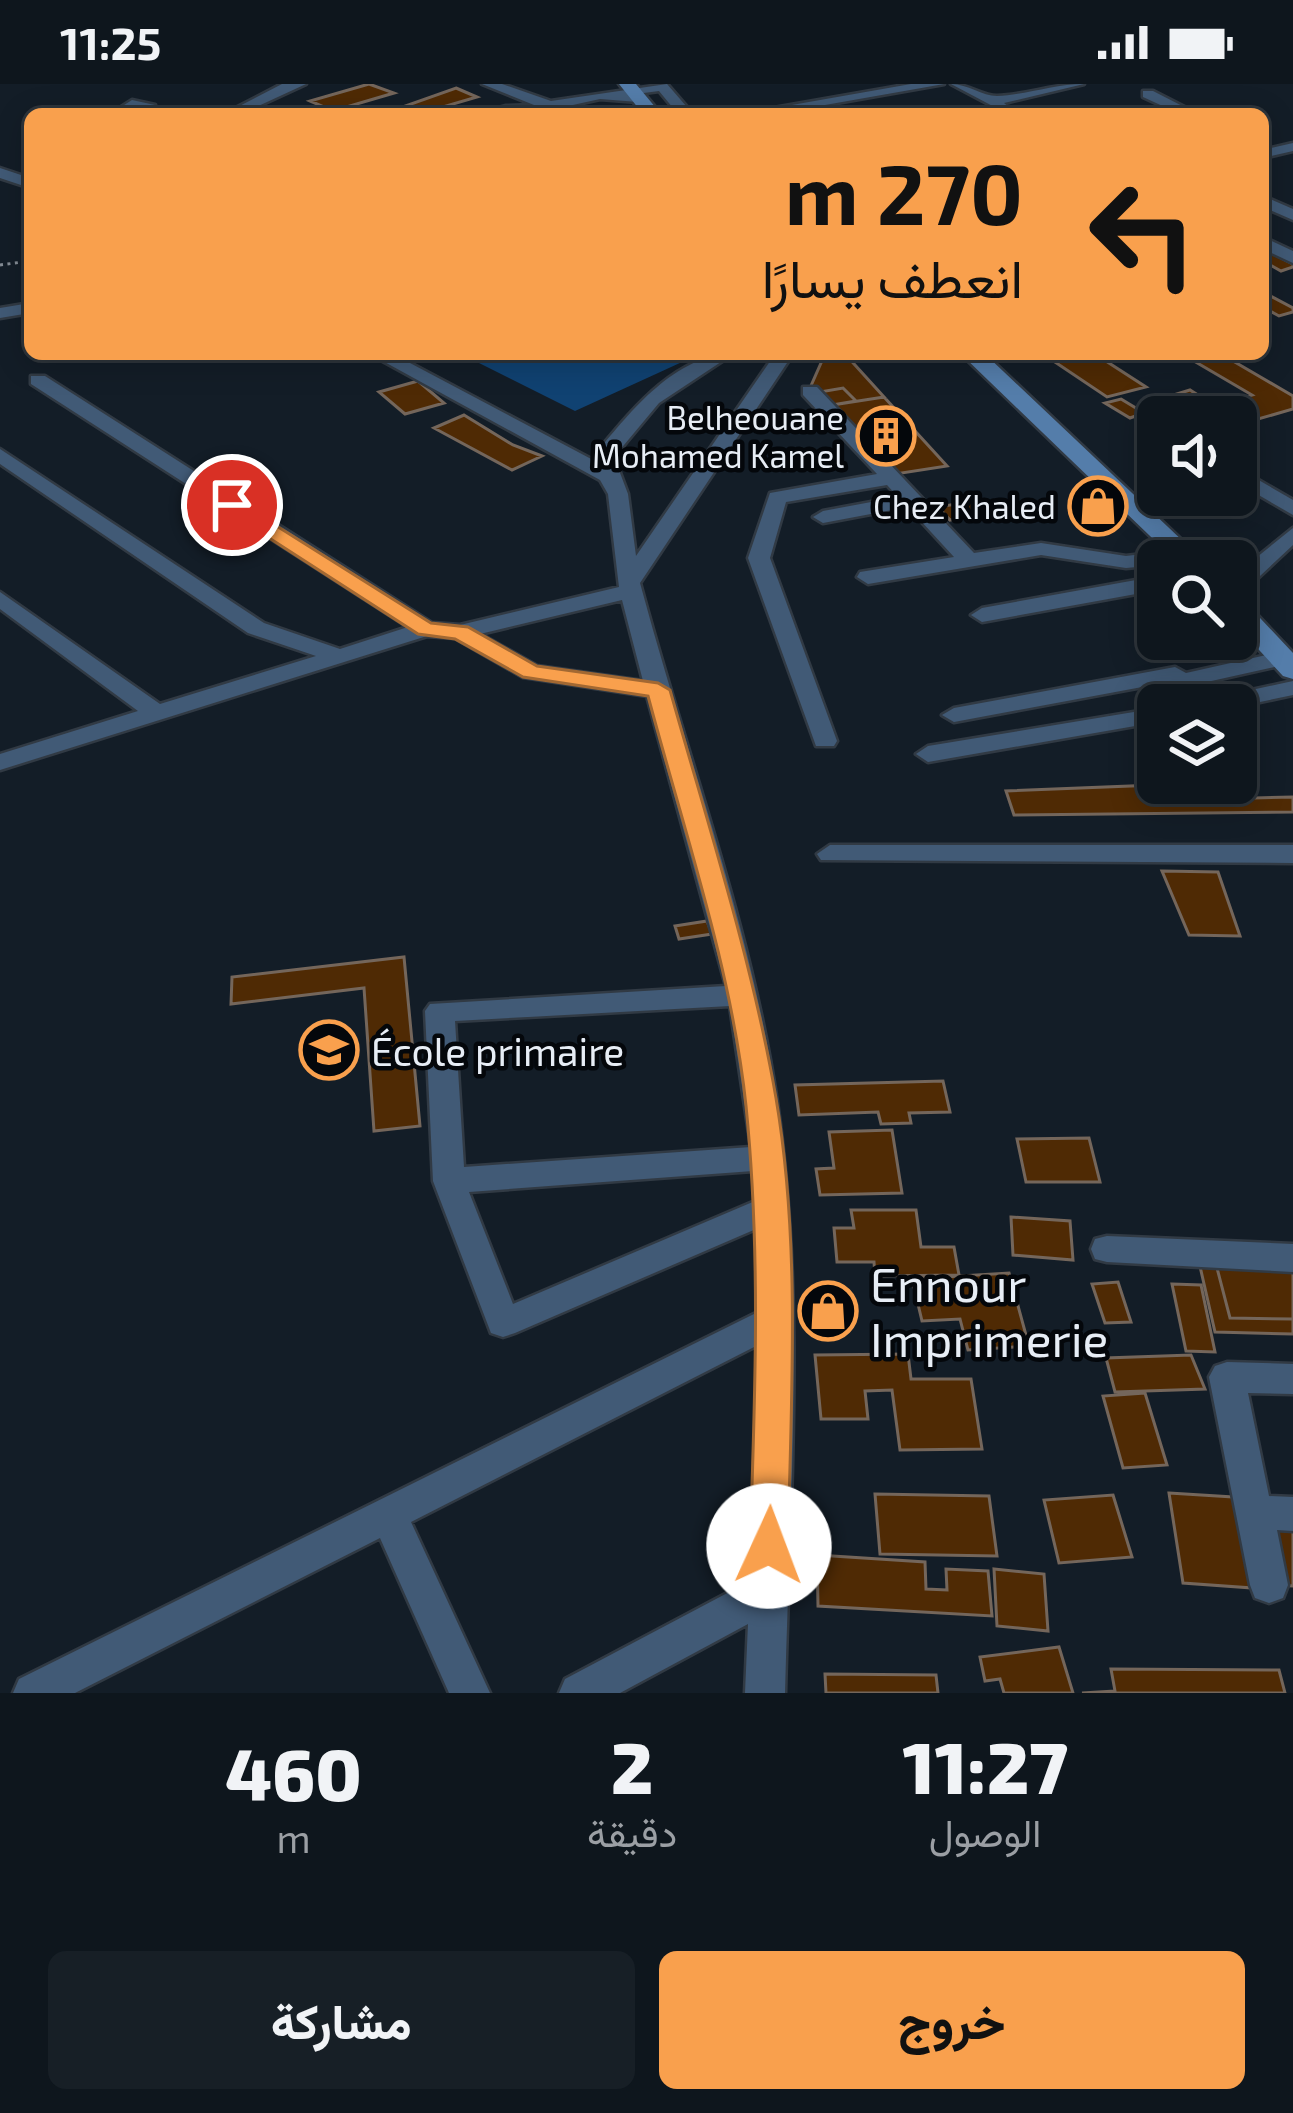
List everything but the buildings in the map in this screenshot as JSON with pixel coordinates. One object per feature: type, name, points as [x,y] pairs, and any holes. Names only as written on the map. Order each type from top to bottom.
[{"type":"main road","points":[[978,360],[1169,540]]},
{"type":"main road","points":[[1257,631],[1288,664]]},
{"type":"street","points":[[242,84],[274,90]]},
{"type":"street","points":[[242,108],[274,90],[299,84]]},
{"type":"street","points":[[489,84],[555,108]]},
{"type":"street","points":[[582,84],[600,95]]},
{"type":"street","points":[[822,108],[937,84]]},
{"type":"street","points":[[958,84],[999,108]]},
{"type":"street","points":[[1008,108],[1077,84]]},
{"type":"street","points":[[536,108],[666,86]]},
{"type":"street","points":[[1148,94],[1178,108]]},
{"type":"street","points":[[126,108],[148,105]]},
{"type":"street","points":[[390,360],[608,476]]},
{"type":"street","points":[[714,360],[652,399],[604,456],[618,494],[630,587],[741,995],[761,1102],[775,1320],[765,1693]]},
{"type":"street","points":[[0,762],[426,629],[460,632],[630,587],[780,360]]},
{"type":"street","points":[[38,380],[426,629]]},
{"type":"street","points":[[810,391],[967,558]]},
{"type":"street","points":[[0,455],[256,628],[336,655]]},
{"type":"street","points":[[825,741],[759,558],[777,497],[892,478]]},
{"type":"street","points":[[823,517],[913,500]]},
{"type":"street","points":[[1257,506],[1292,502]]},
{"type":"street","points":[[1257,567],[1293,534]]},
{"type":"street","points":[[868,577],[1041,549],[1137,561]]},
{"type":"street","points":[[982,615],[1137,587]]},
{"type":"street","points":[[0,599],[156,713]]},
{"type":"street","points":[[460,632],[531,672],[658,690]]},
{"type":"street","points":[[954,715],[1175,674],[1180,681],[1288,664]]},
{"type":"street","points":[[1257,696],[1293,688]]},
{"type":"street","points":[[928,754],[1137,719]]},
{"type":"street","points":[[830,854],[1293,854]]},
{"type":"street","points":[[741,995],[440,1011],[449,1181],[502,1323],[770,1209]]},
{"type":"street","points":[[449,1181],[766,1158]]},
{"type":"street","points":[[1107,1249],[1293,1258]]},
{"type":"street","points":[[33,1693],[775,1320]]},
{"type":"street","points":[[1269,1585],[1227,1377],[1293,1379]]},
{"type":"street","points":[[1254,1512],[1293,1514]]},
{"type":"street","points":[[388,1514],[470,1693]]},
{"type":"street","points":[[579,1693],[768,1592]]},
{"type":"shaded area","points":[[473,360],[686,360],[575,411]]},
{"type":"place","name":"Belheouane Mohamed Kamel","points":[[886,436]]},
{"type":"place","name":"Chez Khaled","points":[[1098,506]]},
{"type":"place","name":"École primaire","points":[[329,1050]]},
{"type":"place","name":"Ennour Imprimerie","points":[[828,1311]]},
{"type":"route","points":[[232,505],[426,629],[460,632],[531,672],[658,690],[741,995],[761,1102],[776,1295],[769,1546]]}]
